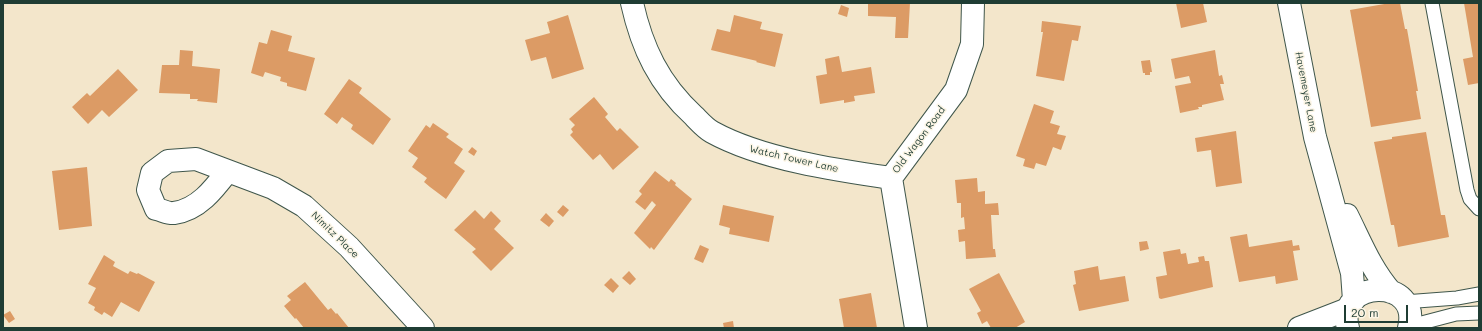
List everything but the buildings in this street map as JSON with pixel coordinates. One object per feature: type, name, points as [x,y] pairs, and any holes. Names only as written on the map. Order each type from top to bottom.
[{"type":"street","name":"Watch Tower Lane","points":[[632,3],[638,28],[654,68],[680,103],[711,131],[754,151],[858,173],[891,178]]},
{"type":"street","name":"Old Wagon Road","points":[[916,328],[891,178],[956,90],[972,44],[973,3]]},
{"type":"street","name":"Havemeyer Lane","points":[[1289,3],[1315,137],[1352,273],[1350,313]]},
{"type":"street","name":"Nimitz Place","points":[[227,172],[273,188],[304,206],[349,247],[423,328]]},
{"type":"street","name":"Havemeyer Lane","points":[[1327,181],[1348,216],[1367,259],[1378,277],[1398,296]]},
{"type":"street","points":[[1299,328],[1350,313],[1360,295],[1371,290],[1383,289],[1398,296],[1409,313],[1409,327]]},
{"type":"lane","points":[[1432,3],[1467,190],[1470,199],[1479,209]]},
{"type":"lane","points":[[1398,296],[1457,298],[1479,294]]},
{"type":"lane","points":[[1409,327],[1456,314],[1479,313]]},
{"type":"lane","points":[[1456,314],[1469,321],[1479,322]]}]
